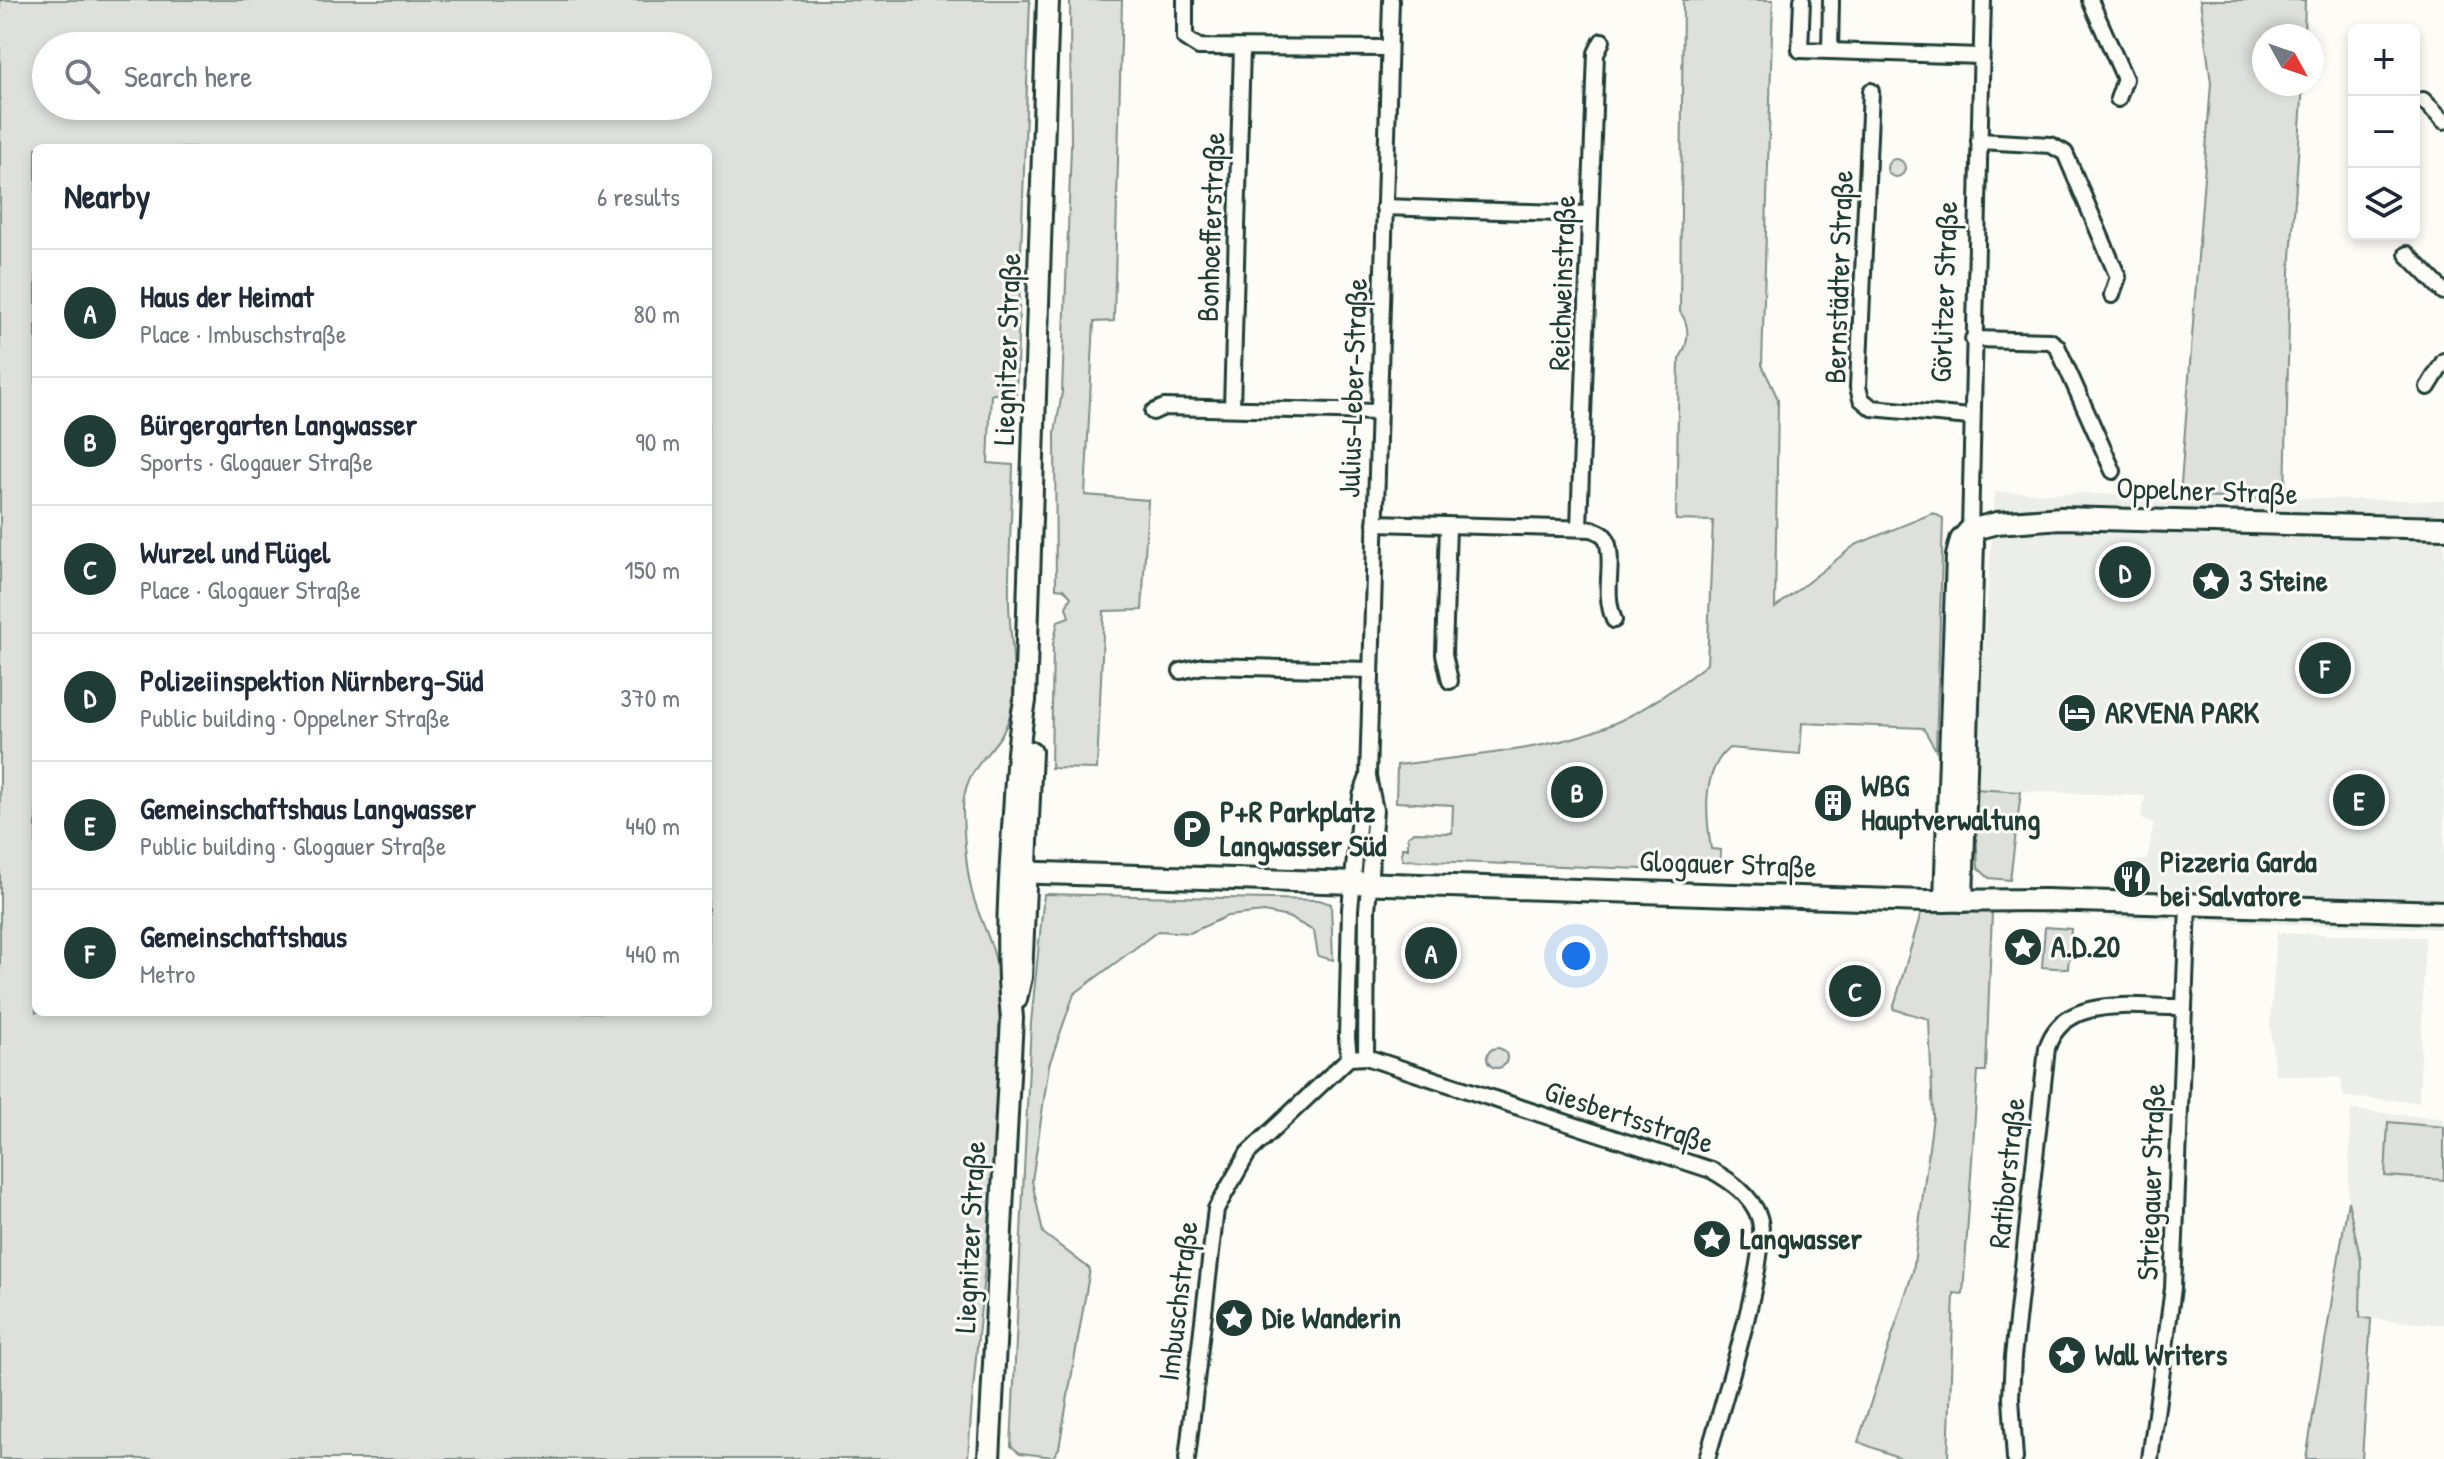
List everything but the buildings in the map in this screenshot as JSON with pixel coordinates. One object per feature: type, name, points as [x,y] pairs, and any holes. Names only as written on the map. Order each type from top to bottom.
[{"type":"street","name":"Liegnitzer Straße","points":[[989,1459],[1012,1018],[1021,977],[1019,872],[1031,755],[1025,701],[1048,0]]},
{"type":"street","points":[[1185,0],[1183,29],[1191,44],[1242,48],[1389,48]]},
{"type":"street","name":"Julius-Leber-Straße","points":[[1362,884],[1375,810],[1368,777],[1391,0]]},
{"type":"street","points":[[1802,0],[1800,50],[1981,56]]},
{"type":"street","points":[[1830,51],[1831,0]]},
{"type":"street","name":"Görlitzer Straße","points":[[1953,901],[1957,556],[1961,540],[1970,530],[1970,417],[1983,0]]},
{"type":"street","points":[[2090,0],[2125,79],[2118,99]]},
{"type":"street","name":"Reichweinstraße","points":[[1579,527],[1596,53],[1602,41]]},
{"type":"street","name":"Bonhoefferstraße","points":[[1232,408],[1242,48]]},
{"type":"street","name":"Bernstädter Straße","points":[[1871,91],[1858,387],[1861,399],[1872,408],[1970,417]]},
{"type":"street","points":[[2423,100],[2444,121]]},
{"type":"street","points":[[1979,141],[2051,145],[2065,153],[2118,277],[2112,295]]},
{"type":"street","points":[[1384,207],[1590,214]]},
{"type":"street","points":[[2407,254],[2444,292]]},
{"type":"street","points":[[1973,339],[2050,341],[2057,346],[2113,471]]},
{"type":"street","points":[[2428,387],[2436,369],[2444,361]]},
{"type":"street","points":[[1153,412],[1164,407],[1378,412]]},
{"type":"street","name":"Oppelner Straße","points":[[1970,530],[1997,523],[2100,518],[2444,528]]},
{"type":"street","points":[[1375,523],[1579,527],[1603,534],[1608,543],[1606,599],[1614,620]]},
{"type":"street","points":[[1448,526],[1444,654],[1450,681]]},
{"type":"street","points":[[1181,671],[1203,666],[1371,670]]},
{"type":"street","name":"Glogauer Straße","points":[[1019,872],[1953,901],[2444,912]]},
{"type":"street","points":[[1362,884],[1366,1057],[1349,1058],[1347,1038],[1362,884]]},
{"type":"street","name":"Striegauer Straße","points":[[2150,1459],[2173,1288],[2188,905]]},
{"type":"street","name":"Ratiborstraße","points":[[2015,1459],[2011,1398],[2013,1357],[2047,1048],[2052,1031],[2064,1017],[2086,1009],[2182,1007]]},
{"type":"street","name":"Giesbertsstraße","points":[[1366,1057],[1711,1170],[1741,1189],[1760,1218],[1760,1262],[1707,1459]]},
{"type":"street","name":"Imbuschstraße","points":[[1187,1459],[1210,1239],[1216,1209],[1248,1153],[1349,1058]]},
{"type":"shaded area","points":[[0,0],[1030,0],[1016,395],[991,394],[988,463],[1013,465],[1009,587],[1014,668],[1012,706],[1001,735],[969,780],[963,812],[971,887],[997,965],[1000,1036],[995,1157],[968,1459],[0,1459]]},
{"type":"shaded area","points":[[1070,0],[1122,0],[1114,321],[1094,322],[1085,495],[1148,500],[1142,610],[1104,611],[1097,769],[1051,768],[1053,644],[1058,621],[1069,617],[1066,607],[1071,597],[1064,589],[1056,588],[1055,432],[1062,393],[1071,147]]},
{"type":"shaded area","points":[[1683,0],[1773,0],[1762,365],[1778,399],[1775,608],[1855,545],[1933,513],[1943,518],[1936,750],[1923,728],[1802,723],[1800,754],[1729,748],[1714,769],[1708,795],[1711,849],[1721,850],[1720,872],[1402,860],[1402,848],[1408,848],[1408,836],[1414,832],[1452,833],[1453,805],[1396,802],[1397,765],[1505,752],[1585,734],[1647,706],[1707,664],[1713,521],[1676,520],[1679,359],[1687,335],[1686,323],[1680,312]]},
{"type":"shaded area","points":[[2200,0],[2305,0],[2304,24],[2252,24],[2252,96],[2302,96],[2290,272],[2285,499],[2180,497],[2211,83]]},
{"type":"shaded area","points":[[1896,159],[1905,168],[1896,177],[1887,168]]},
{"type":"shaded area","points":[[1995,492],[2444,501],[2444,929],[2109,918],[2112,882],[2124,862],[2147,860],[2154,823],[2141,819],[2145,796],[1974,789]]},
{"type":"shaded area","points":[[1974,789],[2021,792],[2010,880],[1989,878],[1978,868]]},
{"type":"shaded area","points":[[1044,894],[1319,900],[1331,904],[1333,960],[1318,956],[1314,931],[1288,917],[1264,912],[1227,916],[1190,933],[1158,931],[1074,994],[1049,1065],[1032,1181],[1043,1233],[1090,1269],[1059,1448],[1053,1457],[1020,1453],[1011,1446],[1031,1023]]},
{"type":"shaded area","points":[[1922,909],[1992,911],[1986,1071],[1978,1071],[1963,1294],[1954,1293],[1948,1459],[1903,1459],[1858,1442],[1913,1271],[1933,1117],[1929,1019],[1893,1009]]},
{"type":"shaded area","points":[[2045,927],[2071,929],[2068,969],[2042,967]]},
{"type":"shaded area","points":[[2277,933],[2425,937],[2419,1102],[2344,1097],[2341,1078],[2275,1075],[2270,1025]]},
{"type":"shaded area","points":[[1497,1048],[1504,1051],[1507,1058],[1504,1065],[1497,1068],[1490,1065],[1487,1058],[1490,1051]]},
{"type":"shaded area","points":[[2351,1110],[2444,1119],[2444,1325],[2360,1318],[2361,1261],[2348,1201]]},
{"type":"shaded area","points":[[2388,1122],[2444,1127],[2444,1180],[2385,1176]]},
{"type":"shaded area","points":[[2348,1201],[2361,1261],[2360,1317],[2371,1319],[2362,1459],[2306,1459]]},
{"type":"place","name":"Polizeiinspektion Nürnberg-Süd","points":[[2125,572]]},
{"type":"place","name":"3 Steine","points":[[2211,581]]},
{"type":"place","name":"Gemeinschaftshaus","points":[[2325,668]]},
{"type":"place","name":"ARVENA PARK","points":[[2077,713]]},
{"type":"place","name":"Bürgergarten Langwasser","points":[[1577,792]]},
{"type":"place","name":"Gemeinschaftshaus Langwasser","points":[[2359,800]]},
{"type":"place","name":"WBG Hauptverwaltung","points":[[1833,803]]},
{"type":"place","name":"P+R Parkplatz Langwasser Süd","points":[[1192,829]]},
{"type":"place","name":"Pizzeria Garda bei Salvatore","points":[[2132,879]]},
{"type":"place","name":"A.D.20","points":[[2023,947]]},
{"type":"place","name":"Haus der Heimat","points":[[1431,953]]},
{"type":"place","name":"Wurzel und Flügel","points":[[1855,991]]},
{"type":"place","name":"Langwasser","points":[[1712,1239]]},
{"type":"place","name":"Die Wanderin","points":[[1234,1318]]},
{"type":"place","name":"Wall Writers","points":[[2067,1355]]}]
